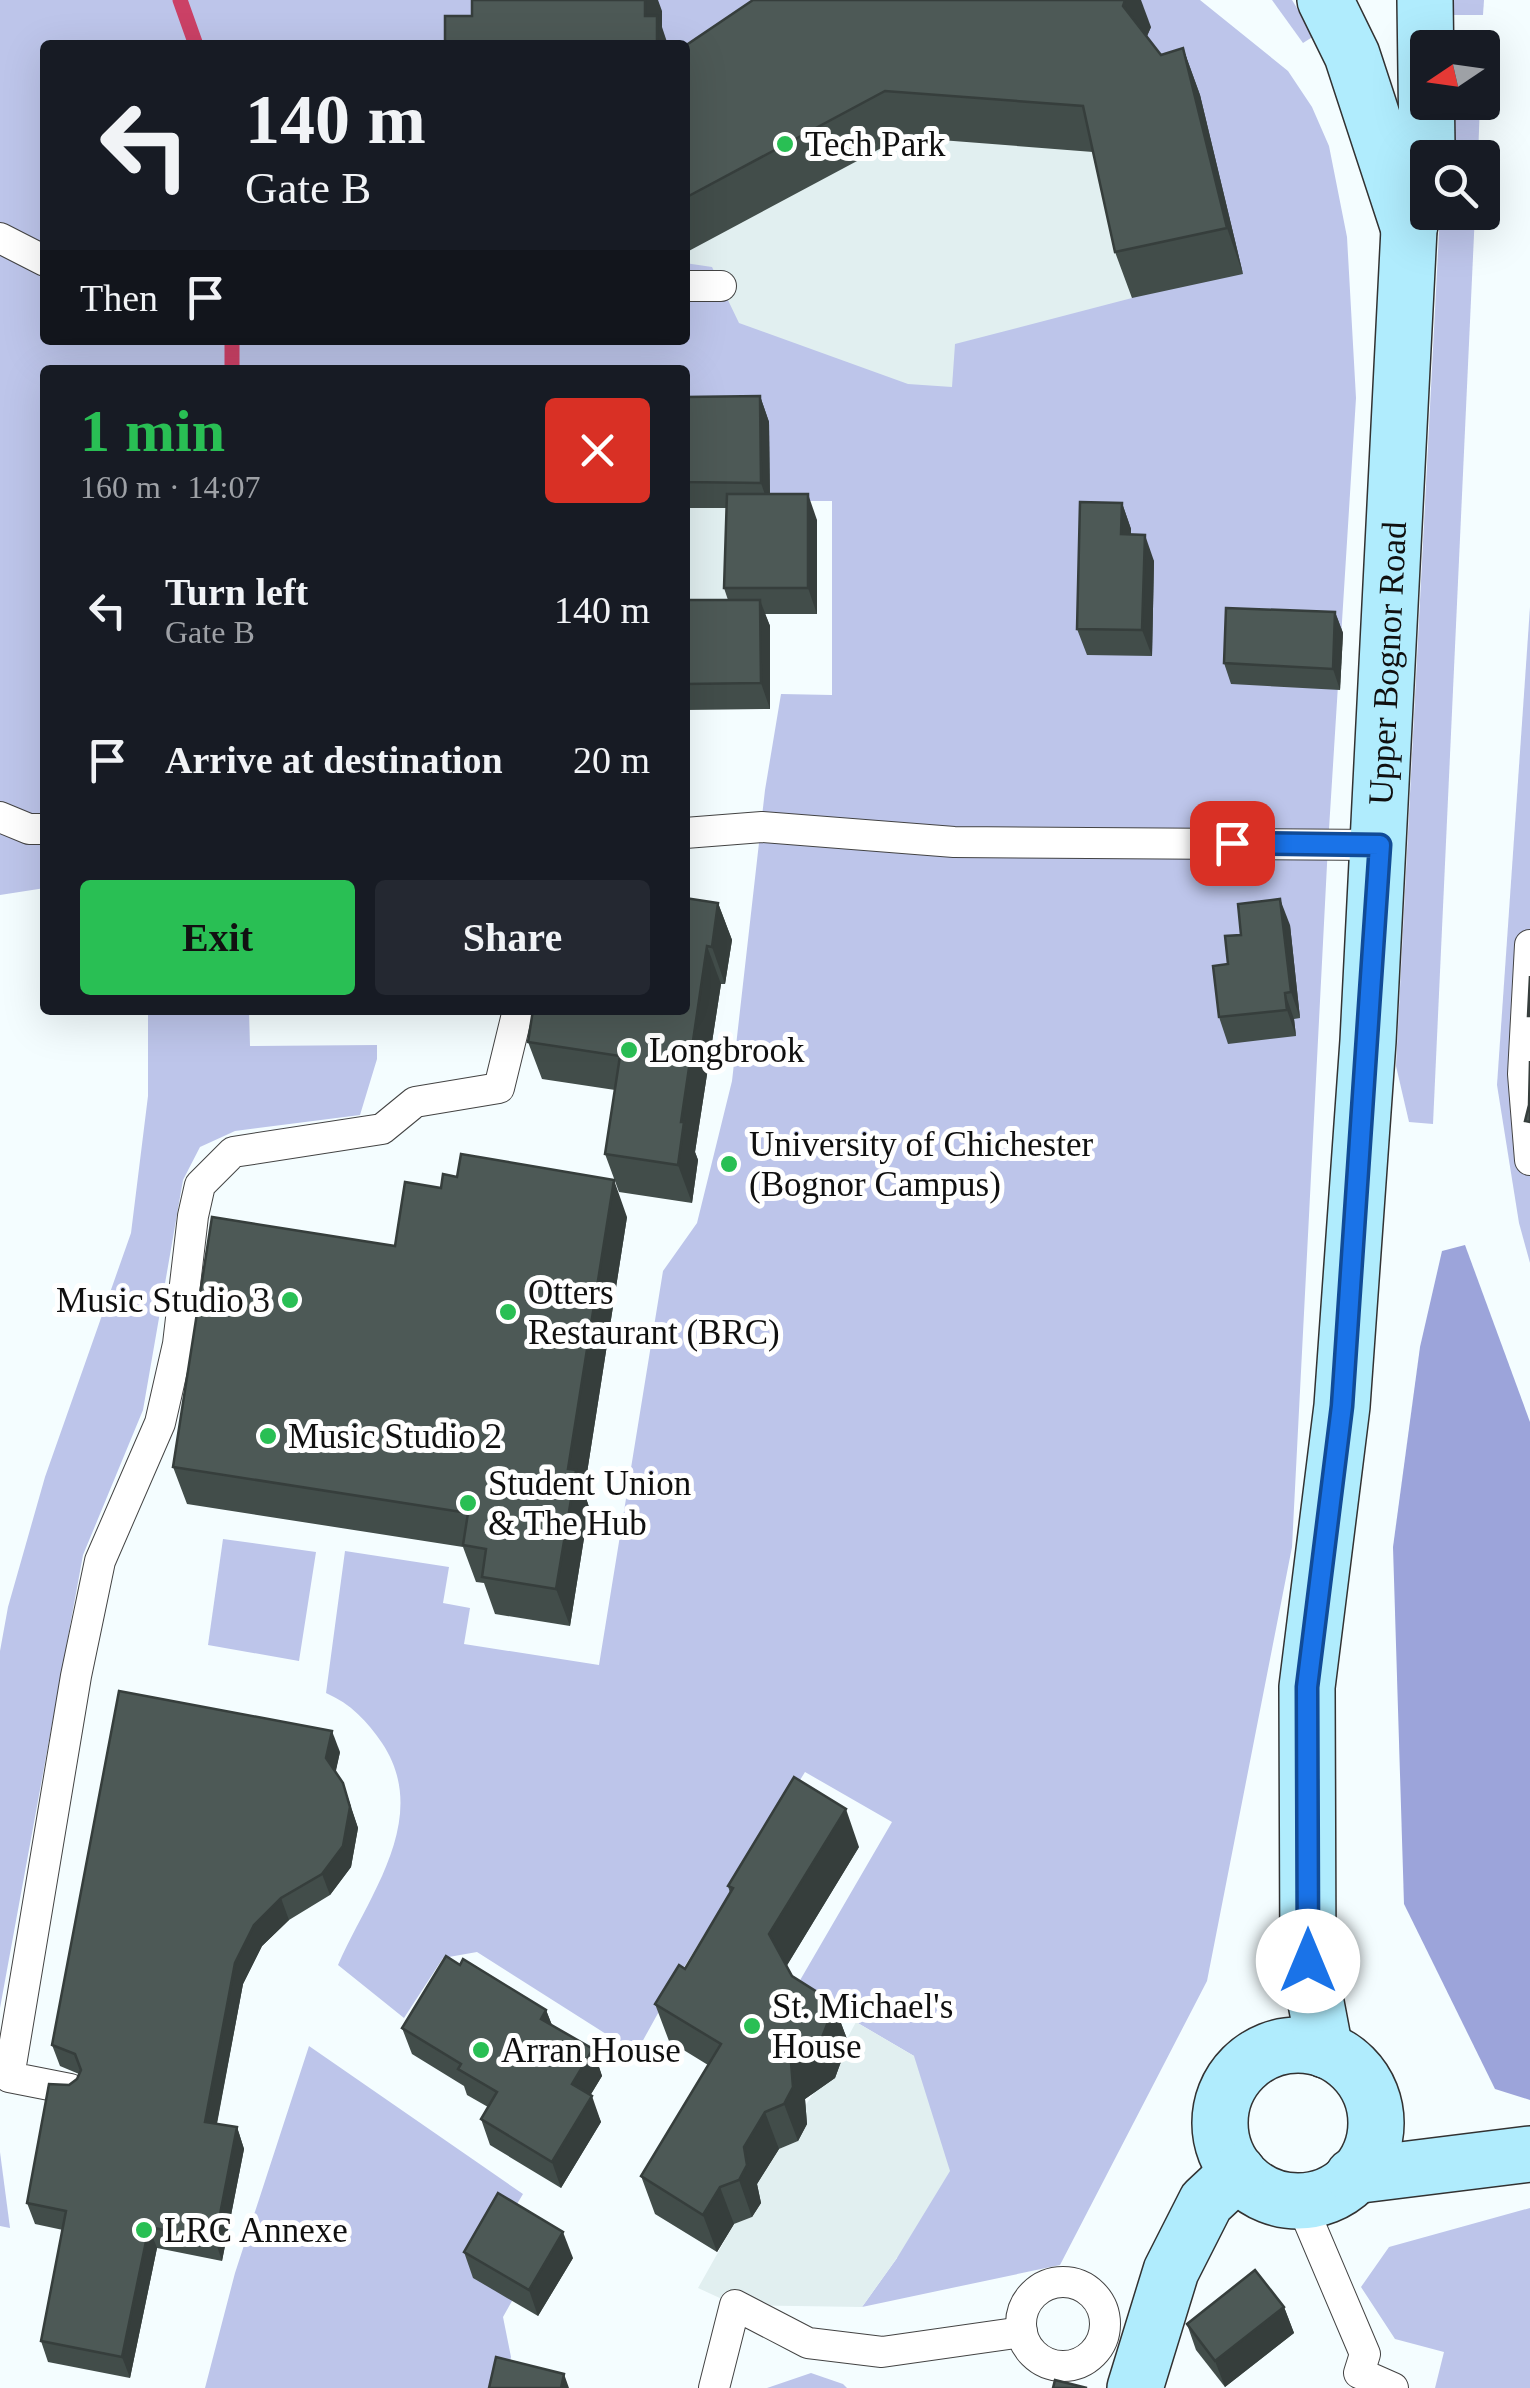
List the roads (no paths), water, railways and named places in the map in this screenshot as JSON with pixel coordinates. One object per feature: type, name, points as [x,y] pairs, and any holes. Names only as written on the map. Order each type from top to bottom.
[{"type":"main road","name":"Upper Bognor Road","points":[[1325,0],[1352,54],[1408,229]]},
{"type":"main road","name":"Upper Bognor Road","points":[[1301,2049],[1308,1961],[1307,1687],[1342,1406],[1380,845],[1408,229],[1427,147],[1425,0]]},
{"type":"main road","points":[[1301,2049],[1349,2064],[1366,2085],[1372,2102],[1374,2137],[1365,2162],[1354,2176],[1324,2196],[1271,2190],[1221,2136],[1224,2100],[1230,2083],[1246,2064],[1301,2049]]},
{"type":"main road","points":[[1372,2102],[1506,2157]]},
{"type":"main road","points":[[1354,2176],[1506,2157]]},
{"type":"main road","points":[[1128,2357],[1171,2271],[1271,2190]]},
{"type":"lane","points":[[0,238],[40,258]]},
{"type":"lane","points":[[690,286],[720,286]]},
{"type":"lane","points":[[0,817],[29,829],[40,829]]},
{"type":"lane","points":[[690,834],[762,827],[954,842],[1380,845]]},
{"type":"lane","points":[[1530,945],[1523,1074],[1530,1160]]},
{"type":"lane","points":[[70,2089],[9,2077],[76,1676],[100,1561],[160,1423],[178,1344],[200,1185],[233,1152],[382,1130],[415,1102],[499,1088],[517,1015]]},
{"type":"lane","points":[[1271,2190],[1366,2354],[1359,2374],[1393,2388]]},
{"type":"lane","points":[[1070,2282],[1096,2298],[1128,2357],[1090,2356],[1076,2364],[1059,2366],[1036,2356],[1022,2332],[1024,2309],[1033,2294],[1051,2284],[1070,2282]]},
{"type":"lane","points":[[714,2388],[734,2306],[808,2343],[882,2352],[1022,2332]]},
{"type":"waterway","points":[[180,0],[194,40]]},
{"type":"waterway","points":[[232,345],[232,365]]},
{"type":"place","name":"Tech Park","points":[[785,144]]},
{"type":"place","name":"Longbrook","points":[[629,1050]]},
{"type":"place","name":"University of Chichester (Bognor Campus)","points":[[729,1164]]},
{"type":"place","name":"Music Studio 3","points":[[290,1300]]},
{"type":"place","name":"Otters Restaurant (BRC)","points":[[508,1312]]},
{"type":"place","name":"Music Studio 2","points":[[268,1436]]},
{"type":"place","name":"Student Union & The Hub","points":[[468,1503]]},
{"type":"place","name":"St. Michael's House","points":[[752,2026]]},
{"type":"place","name":"Arran House","points":[[481,2050]]},
{"type":"place","name":"LRC Annexe","points":[[144,2230]]}]
